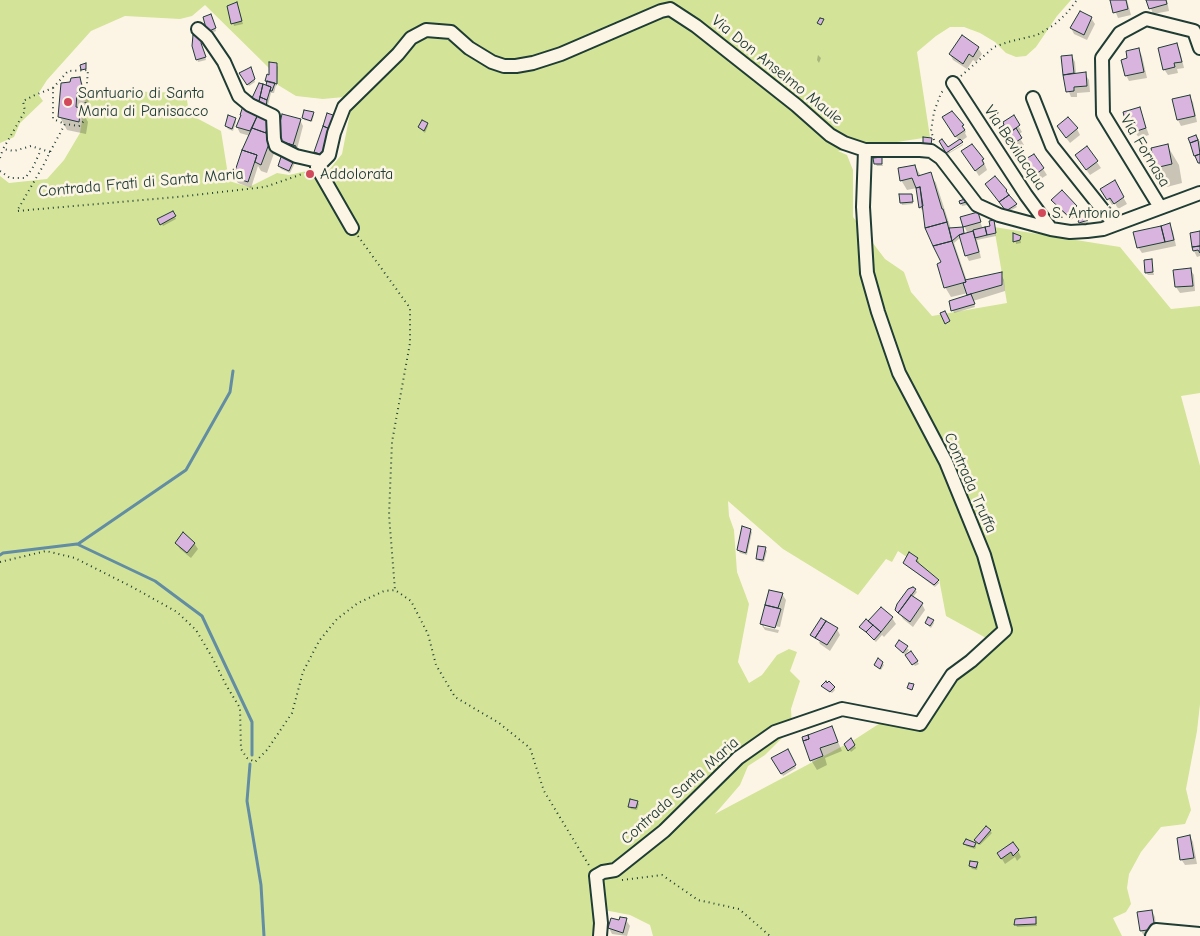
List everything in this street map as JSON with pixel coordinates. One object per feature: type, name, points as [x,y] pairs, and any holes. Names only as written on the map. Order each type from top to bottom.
[{"type":"street","points":[[198,29],[207,37],[224,62],[239,96],[250,105],[273,116],[276,146],[296,156],[322,162],[329,155],[334,133],[344,107],[398,54],[411,38],[426,30],[451,32],[469,48],[492,62],[504,66],[516,66],[561,54],[661,11],[670,5]]},
{"type":"street","name":"Via Don Anselmo Maule","points":[[670,5],[796,105],[830,135],[844,143],[865,150],[930,151],[941,158],[977,206],[999,215],[1051,230],[1087,231],[1103,229],[1200,193]]},
{"type":"street","name":"Via Fornasa","points":[[1160,207],[1104,114],[1102,58],[1120,33],[1146,19],[1194,31],[1200,48]]},
{"type":"street","name":"Via Bevilacqua","points":[[952,83],[1051,230]]},
{"type":"street","points":[[1033,98],[1052,146],[1114,224]]},
{"type":"street","name":"Contrada Truffa","points":[[842,709],[920,724],[952,675],[971,661],[1005,630],[984,555],[946,462],[899,373],[867,273],[863,207],[865,150]]},
{"type":"street","points":[[317,166],[352,228]]},
{"type":"street","name":"Contrada Santa Maria","points":[[596,876],[603,872],[614,870],[664,832],[738,758],[775,732],[842,709]]},
{"type":"street","points":[[596,876],[601,923],[600,936]]},
{"type":"street","points":[[1152,936],[1156,930],[1200,934]]},
{"type":"path","points":[[934,140],[931,131],[934,112],[941,93],[994,47],[1037,35],[1054,25],[1077,0]]},
{"type":"path","points":[[0,158],[3,149],[25,111],[23,101],[53,88],[68,71],[88,70],[84,121],[79,126],[65,124],[53,119],[53,88]]},
{"type":"path","points":[[3,149],[14,151],[30,146],[50,152],[65,124]]},
{"type":"path","points":[[0,171],[10,178],[25,178],[32,169],[41,150]]},
{"type":"path","name":"Contrada Frati di Santa Maria","points":[[50,152],[17,211],[265,187],[312,170],[317,166]]},
{"type":"path","points":[[352,228],[410,308],[410,343],[392,442],[389,515],[395,590]]},
{"type":"path","points":[[0,562],[46,552],[75,558],[176,612],[196,630],[240,708],[241,749],[246,758],[255,762],[267,750],[292,713],[303,672],[319,641],[337,619],[358,603],[384,591],[395,590],[411,601],[428,634],[436,665],[455,697],[499,723],[530,748],[544,791],[596,876]]},
{"type":"path","points":[[620,880],[662,875],[698,900],[739,909],[770,936]]},
{"type":"green space","points":[[0,0],[1071,0],[1057,16],[1036,47],[1026,56],[1016,57],[1006,53],[995,42],[980,33],[964,27],[950,27],[936,36],[917,52],[930,137],[838,151],[847,155],[853,170],[853,217],[885,259],[904,272],[911,292],[932,316],[1007,303],[994,227],[1120,247],[1171,309],[1200,306],[1200,393],[1181,396],[1200,466],[1200,704],[1186,789],[1191,810],[1185,824],[1161,827],[1141,852],[1129,874],[1127,888],[1131,904],[1126,912],[1113,918],[1122,936],[653,936],[650,925],[630,915],[599,909],[596,936],[0,936],[0,176],[9,183],[47,179],[64,160],[80,133],[87,90],[186,93],[189,114],[221,131],[229,181],[249,187],[277,173],[289,175],[311,170],[325,175],[342,154],[355,88],[344,97],[323,99],[296,96],[278,85],[269,68],[205,5],[192,16],[180,19],[125,16],[91,31],[47,80],[38,94],[43,101],[20,123],[14,137],[0,143]],"holes":[[[728,501],[783,549],[858,595],[886,559],[892,562],[898,551],[939,579],[946,616],[997,644],[987,657],[977,655],[954,665],[910,727],[891,716],[854,740],[715,814],[740,785],[748,766],[765,755],[792,728],[791,709],[800,681],[790,671],[797,652],[789,649],[777,655],[762,675],[749,683],[738,662],[749,604],[737,572],[734,530],[729,516]]]},
{"type":"building","points":[[1110,0],[1126,0],[1128,9],[1113,13]]},
{"type":"building","points":[[1146,0],[1166,0],[1167,4],[1149,9]]},
{"type":"building","points":[[237,2],[242,21],[231,24],[227,6]]},
{"type":"building","points":[[1080,11],[1092,17],[1084,35],[1070,28]]},
{"type":"building","points":[[211,14],[216,28],[207,32],[203,17]]},
{"type":"building","points":[[820,18],[824,19],[821,25],[817,23]]},
{"type":"building","points":[[193,35],[203,36],[201,43],[206,57],[196,60],[192,46]]},
{"type":"building","points":[[962,35],[979,47],[973,57],[969,54],[963,64],[949,54]]},
{"type":"building","points":[[1177,43],[1182,62],[1174,63],[1175,67],[1163,70],[1158,48]]},
{"type":"building","points":[[1139,48],[1144,72],[1125,76],[1121,60],[1127,58],[1126,51]]},
{"type":"building","points":[[1072,55],[1074,73],[1063,75],[1061,56]]},
{"type":"building","points":[[269,62],[277,63],[277,84],[265,81],[267,74],[269,75]]},
{"type":"building","points":[[86,63],[86,69],[81,70],[80,65]]},
{"type":"building","points":[[251,67],[255,79],[247,85],[239,73]]},
{"type":"building","points":[[1086,72],[1087,86],[1074,87],[1074,91],[1066,92],[1063,75]]},
{"type":"building","name":"Santuario di Santa Maria di Panisacco","points":[[80,77],[83,91],[77,93],[76,107],[81,108],[79,122],[58,117],[61,83],[70,82],[71,78]]},
{"type":"building","points":[[267,81],[275,83],[272,91],[270,91],[271,87],[266,85]]},
{"type":"building","points":[[259,83],[263,84],[259,101],[252,98]]},
{"type":"building","points":[[263,84],[271,87],[267,100],[260,97]]},
{"type":"building","points":[[1190,95],[1195,116],[1177,120],[1172,99]]},
{"type":"building","points":[[260,97],[267,100],[266,107],[258,105]]},
{"type":"building","points":[[243,106],[259,112],[250,131],[236,127]]},
{"type":"building","points":[[1140,107],[1146,128],[1134,132],[1132,126],[1127,127],[1123,112]]},
{"type":"building","points":[[304,110],[314,112],[311,121],[302,118]]},
{"type":"building","points":[[952,111],[964,125],[962,126],[965,130],[955,137],[942,117]]},
{"type":"building","points":[[259,112],[272,117],[266,133],[252,128]]},
{"type":"building","points":[[327,113],[336,116],[332,130],[323,126]]},
{"type":"building","points":[[282,114],[301,119],[293,145],[276,140]]},
{"type":"building","points":[[228,115],[236,118],[232,129],[225,126]]},
{"type":"building","points":[[1014,115],[1020,125],[1012,131],[1008,125],[1000,130],[999,128],[1004,125],[1003,122]]},
{"type":"building","points":[[1068,117],[1078,128],[1066,138],[1057,126]]},
{"type":"building","points":[[422,120],[428,123],[424,131],[418,127]]},
{"type":"building","points":[[1008,125],[1012,131],[1016,128],[1022,138],[1010,146],[1000,130]]},
{"type":"building","points":[[323,126],[332,130],[325,156],[314,152]]},
{"type":"building","points":[[252,128],[266,133],[266,131],[273,133],[261,165],[255,162],[257,155],[242,150]]},
{"type":"building","points":[[1196,135],[1198,140],[1190,143],[1188,138]]},
{"type":"building","points":[[923,137],[932,138],[931,145],[923,144]]},
{"type":"building","points":[[942,139],[948,147],[960,139],[963,142],[946,153],[939,141]]},
{"type":"building","points":[[1198,140],[1200,154],[1194,156],[1190,143]]},
{"type":"building","points":[[286,143],[296,146],[295,152],[285,147]]},
{"type":"building","points":[[972,144],[984,159],[982,160],[984,164],[975,171],[961,151]]},
{"type":"building","points":[[1168,144],[1172,164],[1155,168],[1151,148]]},
{"type":"building","points":[[1087,146],[1098,161],[1086,170],[1075,155]]},
{"type":"building","points":[[242,150],[257,155],[248,182],[233,177]]},
{"type":"building","points":[[282,154],[294,160],[289,171],[278,166]]},
{"type":"building","points":[[1034,154],[1044,168],[1035,175],[1024,160]]},
{"type":"building","points":[[1200,154],[1200,163],[1198,163],[1195,156]]},
{"type":"building","points":[[882,157],[882,164],[874,164],[873,158]]},
{"type":"building","points":[[915,165],[918,176],[931,172],[947,222],[925,228],[920,187],[916,188],[912,178],[900,181],[898,168]]},
{"type":"building","points":[[995,176],[1009,195],[999,202],[985,184]]},
{"type":"building","points":[[1115,180],[1124,197],[1114,204],[1110,198],[1107,200],[1100,189]]},
{"type":"building","points":[[920,187],[923,206],[919,208],[916,188]]},
{"type":"building","points":[[1062,190],[1077,206],[1067,215],[1051,200]]},
{"type":"building","points":[[899,194],[912,194],[913,202],[900,203]]},
{"type":"building","points":[[1009,195],[1017,204],[1006,211],[999,202]]},
{"type":"building","points":[[965,199],[966,202],[960,204],[959,201]]},
{"type":"building","points":[[173,211],[176,216],[160,225],[157,219]]},
{"type":"building","points":[[978,212],[981,222],[963,227],[960,217]]},
{"type":"building","points":[[1084,216],[1088,220],[1079,223],[1078,221]]},
{"type":"building","points":[[994,220],[996,233],[987,235],[985,227],[990,226],[989,221]]},
{"type":"building","points":[[947,222],[952,241],[933,246],[925,228]]},
{"type":"building","points":[[1170,223],[1174,240],[1165,242],[1161,226]]},
{"type":"building","points":[[1161,226],[1165,242],[1137,248],[1133,232]]},
{"type":"building","points":[[963,227],[964,233],[952,241],[949,228]]},
{"type":"building","points":[[985,227],[987,235],[975,238],[973,230]]},
{"type":"building","points":[[973,231],[979,252],[965,256],[959,235]]},
{"type":"building","points":[[1200,231],[1200,246],[1192,247],[1190,233]]},
{"type":"building","points":[[1013,233],[1021,236],[1020,240],[1013,242]]},
{"type":"building","points":[[952,241],[966,282],[944,288],[937,264],[941,262],[933,246]]},
{"type":"building","points":[[1200,246],[1200,253],[1198,250],[1193,251],[1192,247]]},
{"type":"building","points":[[1152,259],[1153,272],[1145,273],[1144,260]]},
{"type":"building","points":[[1191,268],[1193,286],[1175,287],[1173,270]]},
{"type":"building","points":[[1002,272],[1002,285],[967,295],[963,283],[966,282],[965,280]]},
{"type":"building","points":[[971,294],[975,304],[951,311],[949,301]]},
{"type":"building","points":[[945,311],[950,321],[945,324],[940,313]]},
{"type":"building","points":[[742,526],[751,529],[746,553],[737,550]]},
{"type":"building","points":[[183,532],[195,543],[187,553],[175,543]]},
{"type":"building","points":[[758,546],[766,547],[763,560],[756,559]]},
{"type":"building","points":[[909,552],[918,558],[916,561],[939,580],[934,585],[903,563]]},
{"type":"building","points":[[913,587],[916,589],[898,613],[895,610],[897,604],[908,589]]},
{"type":"building","points":[[769,590],[783,593],[778,608],[765,605]]},
{"type":"building","points":[[911,595],[923,603],[910,622],[898,613]]},
{"type":"building","points":[[765,605],[781,609],[775,628],[760,624]]},
{"type":"building","points":[[881,607],[893,617],[881,632],[868,621]]},
{"type":"building","points":[[928,617],[934,620],[930,626],[925,623]]},
{"type":"building","points":[[821,618],[826,621],[815,638],[810,635]]},
{"type":"building","points":[[866,619],[873,625],[866,632],[859,627]]},
{"type":"building","points":[[826,621],[838,628],[827,645],[815,638]]},
{"type":"building","points":[[873,625],[881,632],[874,640],[866,632]]},
{"type":"building","points":[[899,640],[908,646],[903,653],[895,646]]},
{"type":"building","points":[[911,651],[918,661],[912,665],[905,655]]},
{"type":"building","points":[[878,658],[883,662],[880,669],[874,665]]},
{"type":"building","points":[[826,681],[827,683],[829,681],[835,687],[830,692],[821,686]]},
{"type":"building","points":[[909,683],[914,684],[912,690],[907,688]]},
{"type":"building","points":[[832,726],[838,742],[820,748],[823,756],[810,761],[803,741],[809,739],[808,735]]},
{"type":"building","points":[[808,735],[809,739],[803,741],[802,737]]},
{"type":"building","points":[[851,738],[855,745],[848,751],[844,744]]},
{"type":"building","points":[[788,749],[796,765],[781,774],[771,758]]},
{"type":"building","points":[[630,799],[638,801],[636,808],[628,807]]},
{"type":"building","points":[[986,826],[991,830],[979,844],[974,840]]},
{"type":"building","points":[[1190,835],[1194,858],[1180,860],[1177,838]]},
{"type":"building","points":[[966,839],[976,843],[974,847],[963,844]]},
{"type":"building","points":[[1013,842],[1019,850],[1013,856],[1011,852],[1001,859],[997,853]]},
{"type":"building","points":[[970,861],[978,862],[976,868],[969,866]]},
{"type":"building","points":[[1152,910],[1155,929],[1140,931],[1137,912]]},
{"type":"building","points":[[620,917],[627,918],[623,933],[608,928],[611,918],[619,920]]},
{"type":"building","points":[[1036,917],[1036,924],[1014,925],[1015,919]]},
{"type":"waterway","points":[[78,544],[186,470],[230,392],[233,371]]},
{"type":"waterway","points":[[0,555],[3,553],[77,544],[155,581],[202,616],[252,722],[252,755]]},
{"type":"waterway","points":[[250,764],[247,801],[261,885],[264,936]]},
{"type":"place","name":"Santuario di Santa Maria di Panisacco","points":[[68,102]]},
{"type":"place","name":"Addolorata","points":[[310,174]]},
{"type":"place","name":"S. Antonio","points":[[1042,213]]}]
